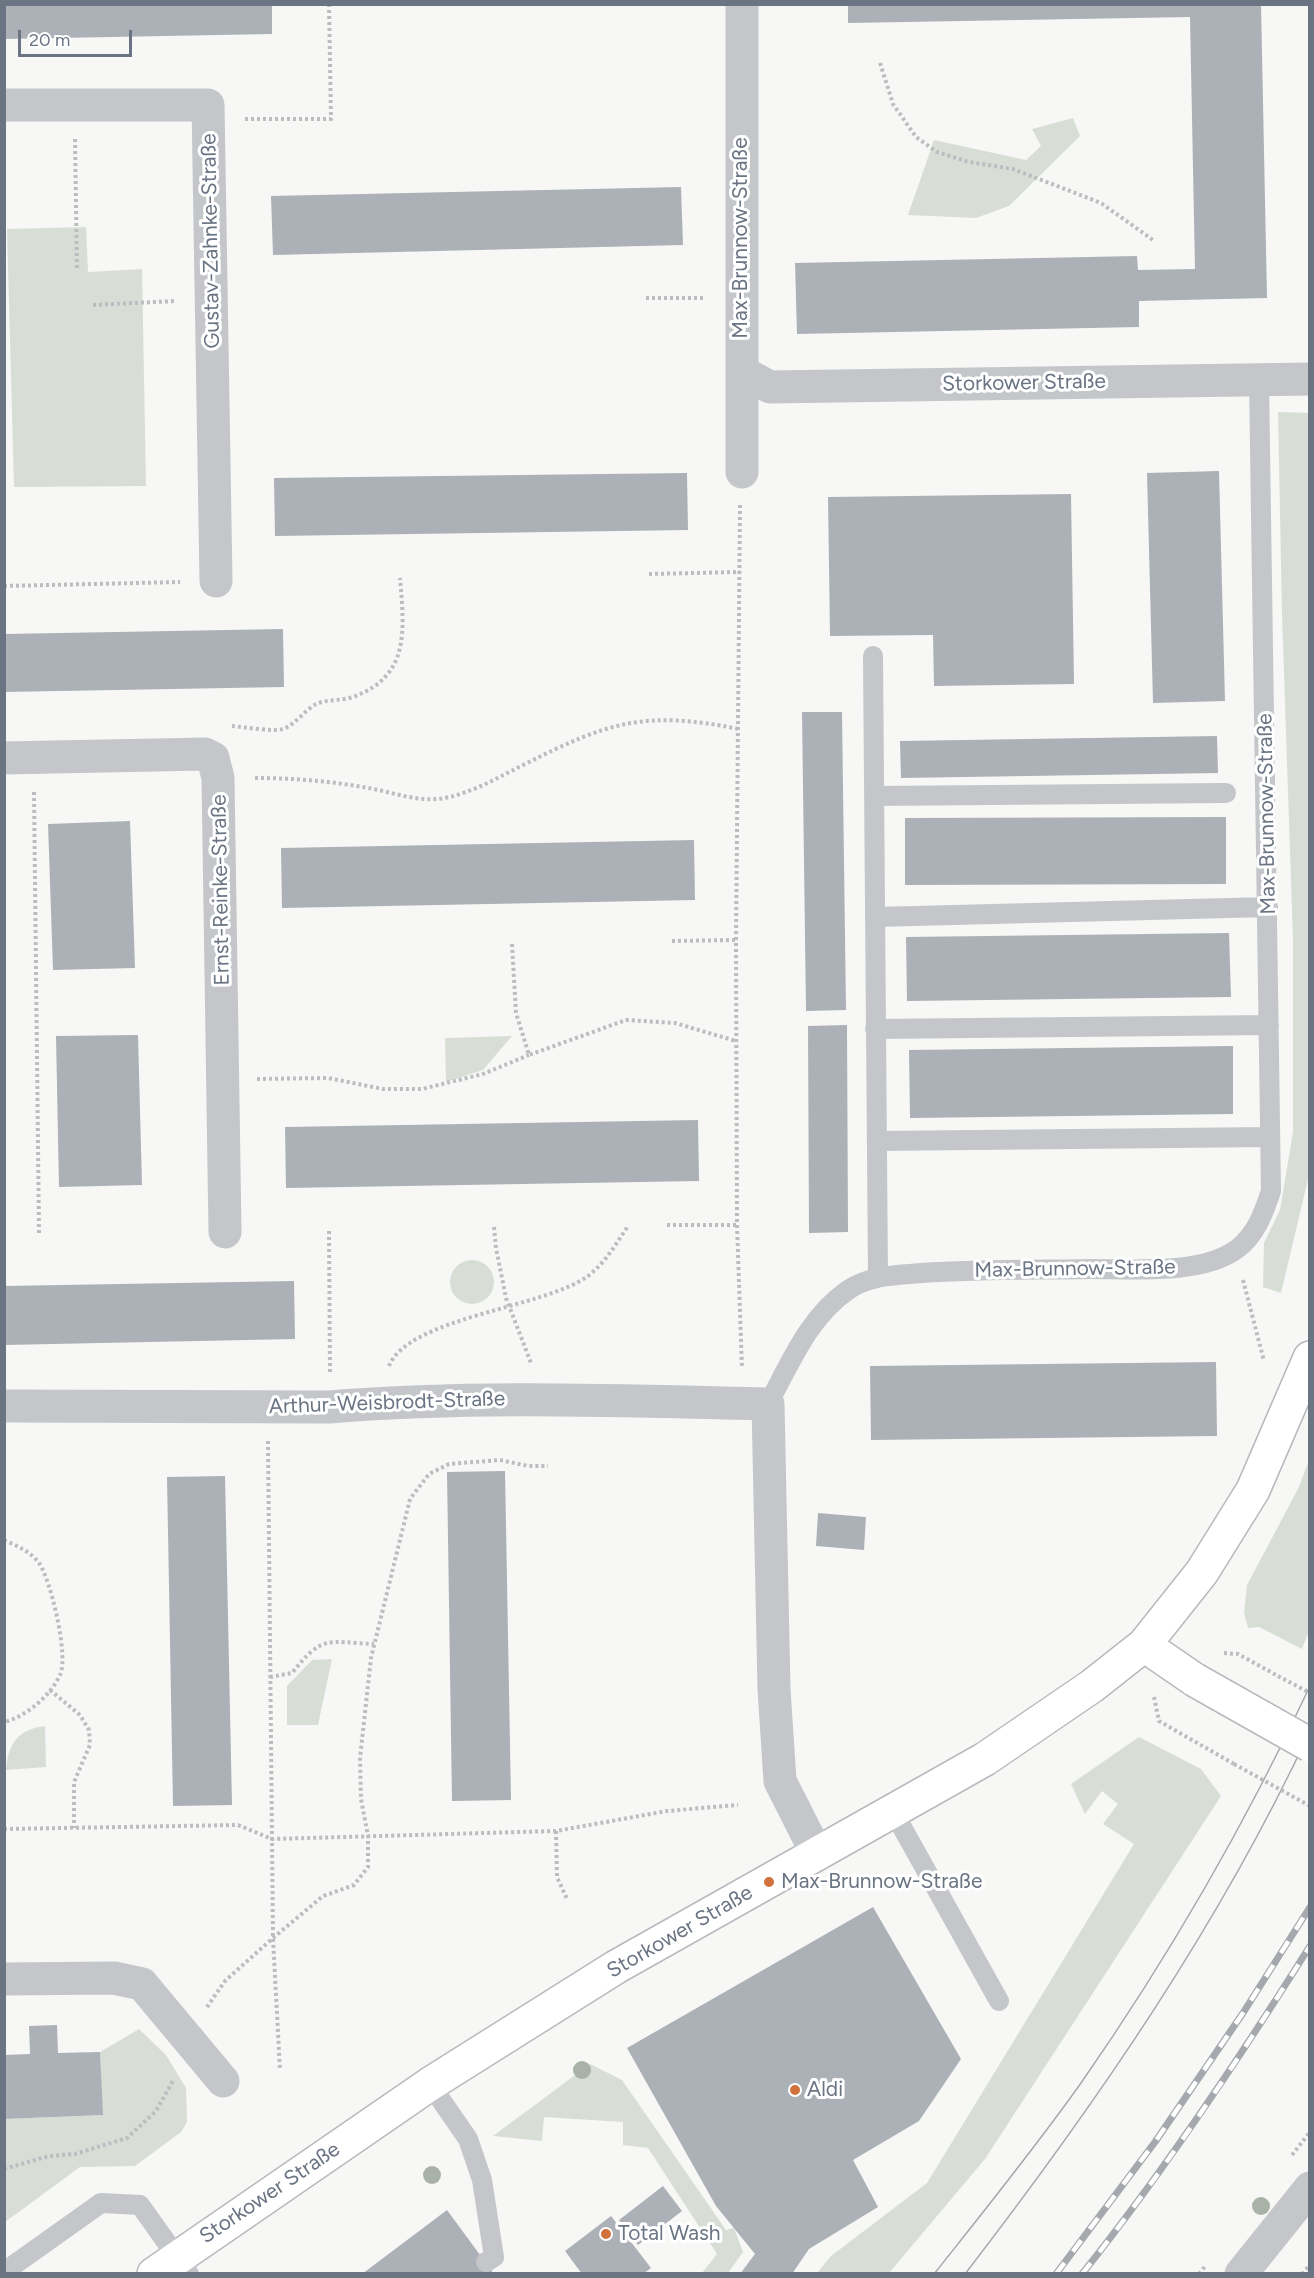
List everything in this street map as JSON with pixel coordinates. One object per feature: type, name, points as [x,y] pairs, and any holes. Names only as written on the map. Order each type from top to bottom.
[{"type":"main road","name":"Storkower Straße","points":[[173,2268],[430,2084],[616,1967],[985,1759],[1092,1686],[1144,1645],[1202,1572],[1253,1490],[1310,1358]]},
{"type":"main road","points":[[1144,1645],[1195,1680],[1310,1745]]},
{"type":"street","name":"Max-Brunnow-Straße","points":[[742,4],[740,297],[742,472]]},
{"type":"street","name":"Gustav-Zahnke-Straße","points":[[4,105],[208,105],[216,581]]},
{"type":"street","name":"Storkower Straße","points":[[742,372],[770,387],[1310,379]]},
{"type":"street","points":[[19,758],[212,766]]},
{"type":"street","name":"Ernst-Reinke-Straße","points":[[212,766],[224,1079],[225,1232]]},
{"type":"street","name":"Arthur-Weisbrodt-Straße","points":[[4,1406],[330,1407],[379,1403],[530,1400],[768,1404]]},
{"type":"street","name":"Max-Brunnow-Straße","points":[[768,1404],[774,1689],[780,1781],[817,1854]]},
{"type":"street","points":[[4,1979],[114,1978],[142,1984],[188,2036],[223,2081]]},
{"type":"street","points":[[1241,2274],[1310,2188]]},
{"type":"lane","name":"Max-Brunnow-Straße","points":[[768,1404],[812,1323],[850,1289],[878,1277],[942,1272],[1179,1268],[1219,1258],[1236,1251],[1246,1241],[1261,1218],[1271,1191],[1259,380]]},
{"type":"lane","points":[[873,656],[878,1277]]},
{"type":"lane","points":[[874,796],[1226,793]]},
{"type":"lane","points":[[875,917],[1268,908]]},
{"type":"lane","points":[[875,1029],[1269,1025]]},
{"type":"lane","points":[[877,1141],[1270,1137]]},
{"type":"lane","points":[[893,1811],[999,2001]]},
{"type":"lane","points":[[430,2084],[468,2139],[482,2180],[494,2257],[486,2262]]},
{"type":"lane","points":[[4,2272],[101,2203],[140,2205],[173,2268]]},
{"type":"path","points":[[209,119],[331,119],[329,4]]},
{"type":"path","points":[[880,63],[893,104],[916,137],[937,152],[969,162],[1013,170],[1101,203],[1153,240]]},
{"type":"path","points":[[76,105],[77,270]]},
{"type":"path","points":[[646,298],[740,297]]},
{"type":"path","points":[[93,304],[212,299]]},
{"type":"path","points":[[742,472],[736,940],[737,1225],[742,1371],[768,1404]]},
{"type":"path","points":[[649,574],[740,572]]},
{"type":"path","points":[[399,578],[403,635],[392,671],[364,693],[350,699],[317,703],[283,729],[225,726],[212,766],[370,788],[415,798],[444,798],[484,785],[568,743],[614,724],[657,718],[697,720],[739,729]]},
{"type":"path","points":[[4,586],[216,581]]},
{"type":"path","points":[[19,758],[39,1233]]},
{"type":"path","points":[[672,941],[736,940]]},
{"type":"path","points":[[512,944],[516,1013],[529,1055]]},
{"type":"path","points":[[224,1079],[328,1078],[383,1089],[422,1089],[483,1074],[626,1020],[675,1023],[736,1041]]},
{"type":"path","points":[[667,1225],[737,1225]]},
{"type":"path","points":[[379,1403],[389,1364],[396,1354],[425,1335],[458,1321],[510,1306],[587,1277],[609,1256],[628,1226]]},
{"type":"path","points":[[494,1227],[496,1248],[510,1306],[531,1358],[530,1400]]},
{"type":"path","points":[[329,1231],[330,1407]]},
{"type":"path","points":[[1236,1251],[1264,1361]]},
{"type":"path","points":[[267,1407],[273,1938],[280,2070]]},
{"type":"path","points":[[4,2169],[49,2156],[75,2154],[127,2138],[156,2111],[174,2080],[188,2036],[225,1981],[323,1896],[354,1885],[368,1868],[368,1836],[361,1799],[360,1758],[374,1644],[410,1499],[429,1474],[449,1464],[500,1460],[528,1466],[548,1466]]},
{"type":"path","points":[[4,1540],[27,1551],[39,1563],[51,1586],[64,1655],[61,1674],[42,1700],[4,1722]]},
{"type":"path","points":[[270,1677],[292,1673],[311,1649],[327,1642],[374,1644]]},
{"type":"path","points":[[1238,1654],[1310,1693]]},
{"type":"path","points":[[50,1690],[80,1715],[88,1730],[90,1746],[74,1782],[72,1801],[75,1828]]},
{"type":"path","points":[[1174,1728],[1310,1806]]},
{"type":"path","points":[[4,1829],[238,1825],[272,1839],[556,1831],[667,1811],[738,1805]]},
{"type":"path","points":[[556,1831],[557,1876],[567,1899]]},
{"type":"path","points":[[1302,2274],[1310,2265]]},
{"type":"shaded area","points":[[1073,118],[1080,136],[1009,206],[976,218],[908,215],[934,140],[1026,160],[1041,146],[1032,129]]},
{"type":"shaded area","points":[[86,227],[88,272],[142,269],[146,486],[14,487],[7,229]]},
{"type":"shaded area","points":[[1278,412],[1310,413],[1310,1171],[1281,1293],[1263,1287],[1264,1243],[1280,1210],[1293,1132],[1293,940]]},
{"type":"shaded area","points":[[512,1036],[483,1070],[446,1082],[445,1038]]},
{"type":"shaded area","points":[[472,1260],[488,1266],[494,1282],[488,1298],[472,1304],[456,1298],[450,1282],[456,1266]]},
{"type":"shaded area","points":[[1309,1460],[1310,1628],[1302,1649],[1259,1627],[1248,1628],[1244,1613],[1247,1585],[1298,1489]]},
{"type":"shaded area","points":[[332,1659],[318,1725],[287,1725],[287,1686],[312,1660]]},
{"type":"shaded area","points":[[45,1726],[46,1767],[6,1770],[9,1753],[16,1739],[28,1730]]},
{"type":"shaded area","points":[[1139,1737],[1201,1769],[1221,1796],[985,2159],[889,2273],[817,2273],[831,2256],[927,2183],[1134,1844],[1103,1824],[1118,1804],[1102,1791],[1085,1814],[1071,1784]]},
{"type":"shaded area","points":[[139,2029],[166,2055],[186,2088],[187,2122],[181,2132],[135,2166],[80,2167],[5,2222],[4,2119],[102,2115],[100,2052]]},
{"type":"shaded area","points":[[590,2064],[622,2080],[726,2230],[734,2228],[743,2252],[728,2273],[702,2273],[717,2254],[648,2148],[623,2145],[623,2122],[544,2117],[542,2141],[493,2136]]},
{"type":"building","points":[[4,4],[272,4],[272,34],[4,39]]},
{"type":"building","points":[[848,4],[1261,4],[1267,298],[1139,301],[1139,327],[797,334],[795,263],[1137,256],[1138,270],[1195,269],[1190,17],[848,23]]},
{"type":"building","points":[[681,187],[683,245],[273,255],[271,196]]},
{"type":"building","points":[[1219,471],[1225,701],[1153,703],[1147,473]]},
{"type":"building","points":[[687,473],[688,530],[275,536],[274,478]]},
{"type":"building","points":[[1071,494],[1074,684],[934,686],[933,635],[830,636],[828,497]]},
{"type":"building","points":[[283,629],[284,687],[4,692],[4,634]]},
{"type":"building","points":[[802,712],[842,712],[846,1010],[806,1011]]},
{"type":"building","points":[[1217,736],[1218,773],[901,778],[900,741]]},
{"type":"building","points":[[1226,817],[1226,884],[905,885],[905,818]]},
{"type":"building","points":[[130,821],[135,968],[53,970],[48,824]]},
{"type":"building","points":[[694,840],[695,900],[282,908],[281,848]]},
{"type":"building","points":[[1229,933],[1231,997],[907,1001],[906,937]]},
{"type":"building","points":[[847,1025],[848,1232],[809,1233],[808,1026]]},
{"type":"building","points":[[138,1035],[142,1185],[59,1187],[56,1036]]},
{"type":"building","points":[[1233,1046],[1233,1114],[910,1118],[909,1050]]},
{"type":"building","points":[[698,1120],[699,1181],[286,1188],[285,1127]]},
{"type":"building","points":[[294,1281],[295,1339],[4,1345],[4,1286]]},
{"type":"building","points":[[1216,1362],[1217,1436],[871,1440],[870,1366]]},
{"type":"building","points":[[505,1471],[511,1800],[452,1801],[447,1472]]},
{"type":"building","points":[[225,1476],[232,1805],[173,1806],[167,1477]]},
{"type":"building","points":[[818,1513],[866,1517],[864,1550],[816,1546]]},
{"type":"building","name":"Aldi","points":[[873,1907],[961,2059],[919,2121],[853,2160],[878,2207],[809,2249],[792,2274],[740,2274],[755,2254],[716,2206],[627,2048]]},
{"type":"building","points":[[57,2025],[58,2053],[100,2052],[103,2115],[4,2119],[4,2055],[30,2054],[29,2026]]},
{"type":"building","points":[[663,2186],[682,2211],[638,2245],[619,2220]]},
{"type":"building","points":[[447,2210],[494,2274],[362,2274]]},
{"type":"building","name":"Total Wash","points":[[611,2216],[651,2268],[643,2274],[582,2274],[565,2251]]},
{"type":"tram line","points":[[934,2274],[1064,2107],[1144,1988],[1232,1840],[1310,1686]]},
{"type":"tram line","points":[[965,2274],[1061,2145],[1152,2012],[1236,1874],[1310,1731]]},
{"type":"railway","points":[[1056,2274],[1155,2142],[1243,2013],[1310,1907]]},
{"type":"railway","points":[[1082,2274],[1143,2195],[1256,2030],[1310,1946]]},
{"type":"place","name":"Max-Brunnow-Straße","points":[[769,1882]]},
{"type":"place","name":"Aldi","points":[[795,2090]]},
{"type":"place","name":"Total Wash","points":[[606,2234]]}]
